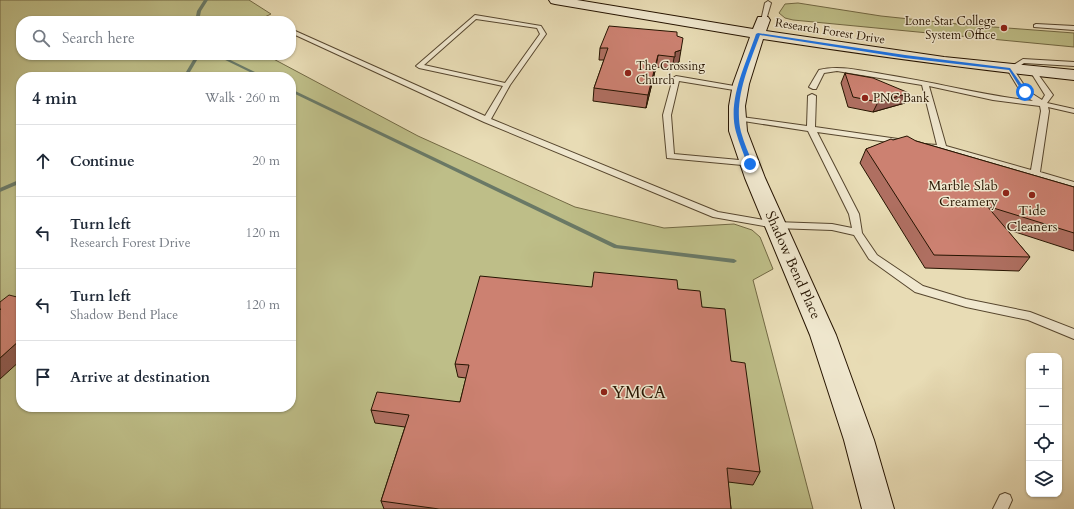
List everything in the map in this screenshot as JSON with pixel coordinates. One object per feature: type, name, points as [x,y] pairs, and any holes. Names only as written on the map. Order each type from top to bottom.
[{"type":"main road","name":"Research Forest Drive","points":[[555,0],[761,24],[905,56],[1074,75]]},
{"type":"main road","name":"Shadow Bend Place","points":[[761,24],[740,89],[737,106],[738,131],[750,164],[824,335],[859,440],[878,509]]},
{"type":"main road","points":[[1013,54],[1074,60]]},
{"type":"lane","points":[[761,24],[768,3]]},
{"type":"lane","points":[[487,120],[507,85],[543,34],[539,27],[475,18],[419,66],[507,85]]},
{"type":"lane","points":[[1036,26],[1074,28]]},
{"type":"lane","points":[[296,33],[487,120],[716,215],[776,225],[832,227],[857,233]]},
{"type":"lane","points":[[1035,174],[1045,111],[1043,104],[1025,92],[1010,69],[1023,61],[1074,64]]},
{"type":"lane","points":[[813,86],[821,71],[837,70],[925,83],[993,98],[1043,104],[1074,110]]},
{"type":"lane","points":[[1033,71],[1049,95],[1043,104]]},
{"type":"lane","points":[[740,89],[676,78],[667,115],[670,156],[750,164]]},
{"type":"lane","points":[[925,83],[942,148]]},
{"type":"lane","points":[[812,96],[811,128],[854,214],[857,233],[873,257],[920,289],[966,303],[1030,316],[1074,334]]},
{"type":"lane","points":[[737,118],[942,148],[1074,186]]},
{"type":"green space","points":[[0,0],[249,0],[271,14],[267,16],[16,16],[16,60],[275,60],[418,136],[575,207],[664,228],[734,224],[752,230],[760,237],[773,269],[753,280],[813,509],[0,509]]},
{"type":"green space","points":[[798,3],[881,16],[967,25],[1074,33],[1074,47],[793,20],[785,18],[779,13],[785,4]]},
{"type":"building","name":"The Crossing Church","points":[[609,26],[677,32],[677,36],[683,38],[681,50],[675,52],[675,57],[658,55],[648,95],[594,88],[608,48],[600,48]]},
{"type":"building","points":[[845,73],[873,78],[909,93],[878,102],[853,97]]},
{"type":"building","points":[[907,136],[916,141],[1074,187],[1074,233],[987,206],[1030,257],[934,255],[866,149],[891,139],[893,140]]},
{"type":"building","name":"YMCA","points":[[594,272],[677,280],[678,289],[700,291],[702,307],[725,309],[731,361],[745,363],[760,472],[727,468],[731,509],[439,509],[381,501],[409,415],[371,410],[377,392],[460,402],[469,365],[455,364],[480,276],[592,287]]},
{"type":"building","points":[[9,295],[16,297],[16,344],[0,358],[1,309],[0,302]]},
{"type":"waterway","points":[[198,16],[199,11],[206,0]]},
{"type":"waterway","points":[[188,72],[195,60]]},
{"type":"waterway","points":[[227,60],[253,72]]},
{"type":"waterway","points":[[296,92],[616,247],[734,261]]},
{"type":"waterway","points":[[0,190],[16,183]]},
{"type":"place","name":"Lone Star College System Office","points":[[1004,28]]},
{"type":"place","name":"The Crossing Church","points":[[628,73]]},
{"type":"place","name":"PNC Bank","points":[[865,98]]},
{"type":"place","name":"Marble Slab Creamery","points":[[1006,193]]},
{"type":"place","name":"Tide Cleaners","points":[[1032,195]]},
{"type":"place","name":"YMCA","points":[[604,392]]},
{"type":"route","points":[[750,164],[738,131],[737,106],[741,84],[758,34],[905,56],[1010,69],[1025,92]]}]
